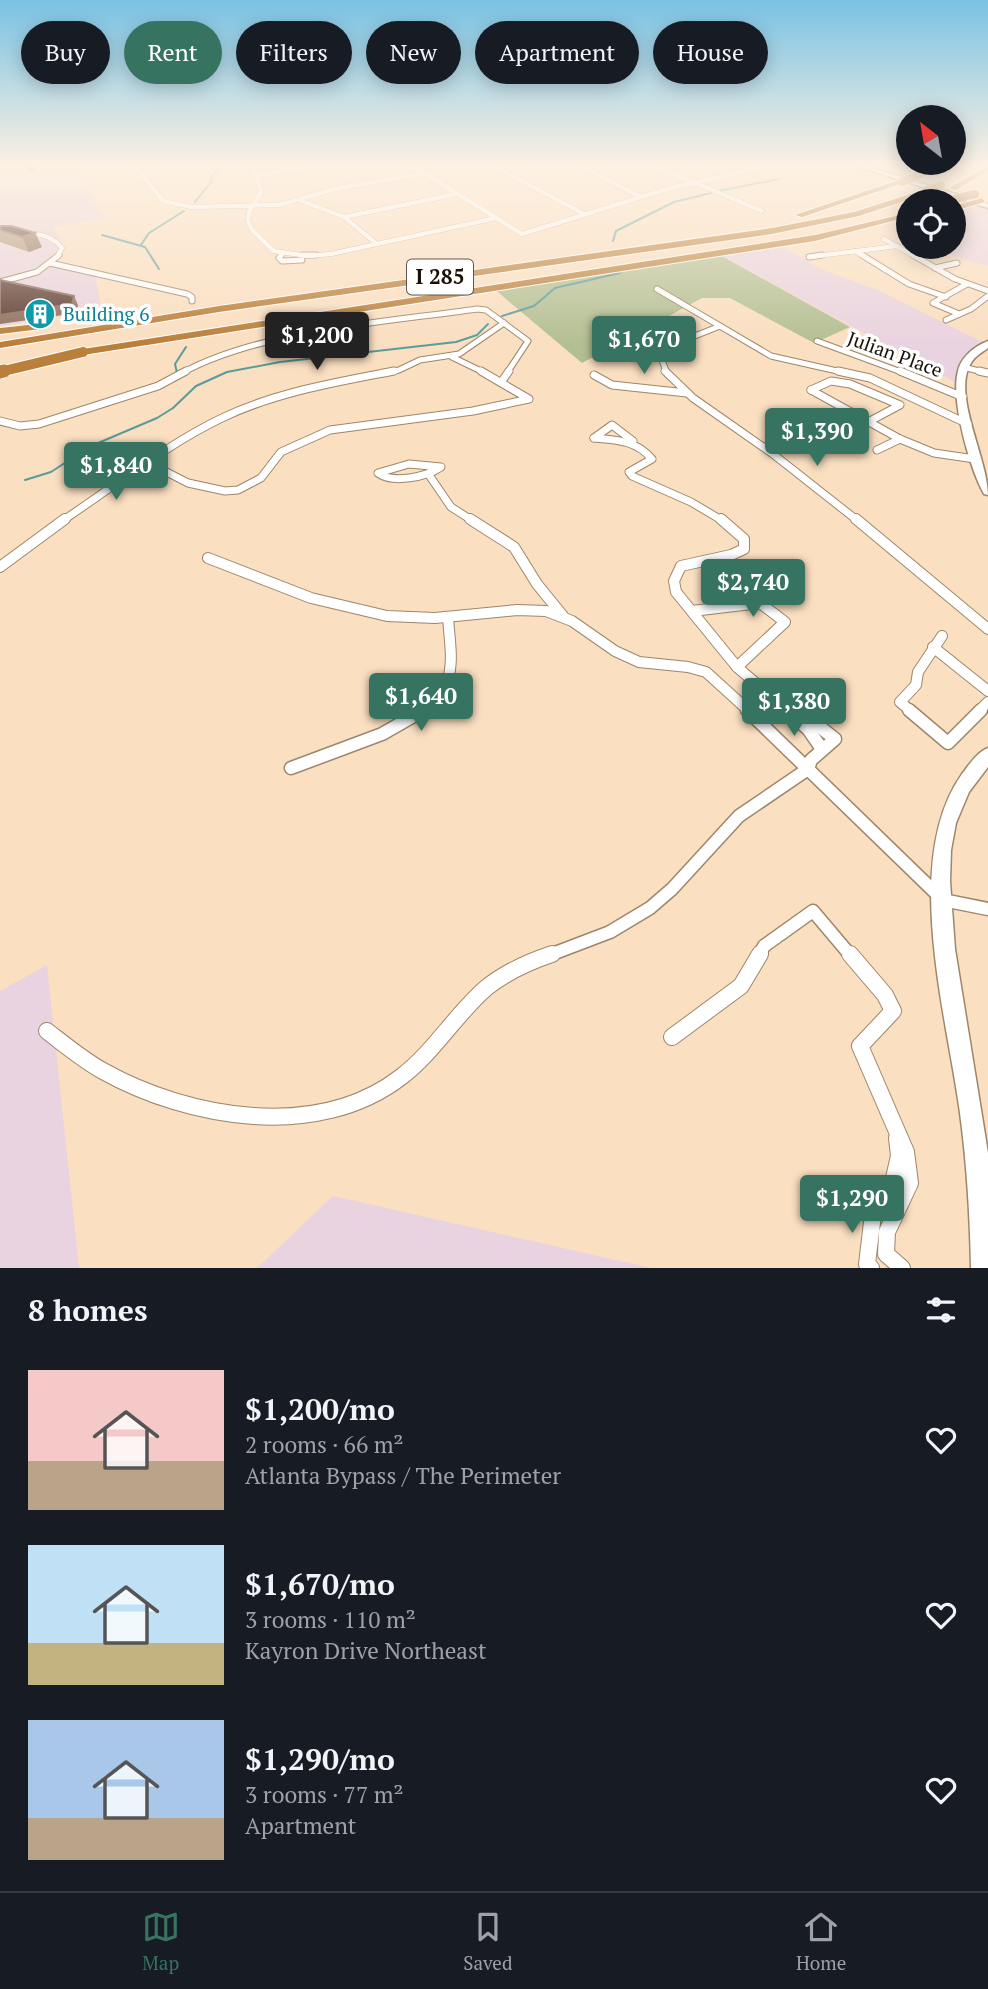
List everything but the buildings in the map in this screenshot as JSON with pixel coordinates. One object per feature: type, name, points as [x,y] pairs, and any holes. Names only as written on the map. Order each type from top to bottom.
[{"type":"highway","points":[[0,334],[746,225]]},
{"type":"highway","points":[[695,242],[778,225]]},
{"type":"highway","name":"I 285","points":[[0,345],[195,312],[695,242],[796,225]]},
{"type":"highway","name":"I 285","points":[[0,353],[144,328],[819,230],[837,225]]},
{"type":"highway","points":[[83,352],[842,233],[871,225]]},
{"type":"highway","points":[[757,246],[837,236],[892,225]]},
{"type":"highway","points":[[0,370],[198,342],[403,300]]},
{"type":"highway","points":[[0,370],[326,302]]},
{"type":"main road","points":[[988,344],[976,352],[961,375],[975,459],[988,491]]},
{"type":"main road","points":[[984,1268],[980,1186],[948,960],[942,863],[947,824],[955,799],[970,775],[988,755]]},
{"type":"street","points":[[250,225],[269,247],[282,254],[279,258],[286,262],[463,225]]},
{"type":"street","points":[[354,225],[377,244]]},
{"type":"street","points":[[508,225],[522,234],[549,225]]},
{"type":"street","points":[[0,234],[35,234],[57,240],[62,251],[50,263],[26,275],[0,282]]},
{"type":"street","points":[[884,239],[896,245]]},
{"type":"street","points":[[808,257],[896,246]]},
{"type":"street","points":[[855,251],[909,284],[946,297]]},
{"type":"street","points":[[919,259],[967,284],[988,290]]},
{"type":"street","points":[[50,263],[187,294],[192,297],[192,301]]},
{"type":"street","points":[[934,268],[957,263]]},
{"type":"street","points":[[959,314],[933,303],[967,284]]},
{"type":"street","points":[[657,289],[771,356],[796,364],[870,378],[968,424]]},
{"type":"street","points":[[947,320],[988,296]]},
{"type":"street","points":[[0,421],[20,426],[39,424],[158,386],[216,356],[300,335],[477,309],[486,310],[528,341],[502,381]]},
{"type":"street","points":[[0,567],[204,427],[250,407],[312,387],[399,370],[420,360],[452,356],[466,351],[504,323]]},
{"type":"street","points":[[720,326],[668,347],[660,356],[661,366],[688,393],[791,465],[988,629]]},
{"type":"street","name":"Julian Place","points":[[817,341],[850,355],[881,363],[963,397]]},
{"type":"street","points":[[149,463],[188,484],[238,491],[261,478],[281,452],[330,430],[473,411],[529,399],[504,386],[502,381],[452,356]]},
{"type":"street","points":[[964,367],[988,373]]},
{"type":"street","points":[[594,375],[612,385],[688,393]]},
{"type":"street","points":[[870,421],[900,405],[850,384],[831,381],[811,390],[900,439],[934,453],[975,459]]},
{"type":"street","points":[[877,450],[900,439]]},
{"type":"street","points":[[633,441],[643,447],[652,459],[629,472],[632,476],[685,498],[733,528],[744,539],[744,549],[731,555],[692,561],[681,566],[674,581],[676,592],[737,667],[808,729],[822,749]]},
{"type":"street","points":[[433,463],[441,467],[429,475],[386,478],[378,473],[386,468],[433,463]]},
{"type":"street","points":[[429,475],[451,507],[514,547],[537,584],[564,616]]},
{"type":"street","points":[[208,558],[351,610],[396,617],[448,618],[525,609],[564,616],[585,627],[630,659],[655,665],[689,665],[707,672],[943,900],[988,909]]},
{"type":"street","points":[[692,611],[760,603],[785,622],[737,667]]},
{"type":"street","points":[[291,768],[410,721],[435,703],[446,688],[452,671],[448,618]]},
{"type":"street","points":[[942,636],[918,672],[916,685],[900,702],[948,743],[988,702]]},
{"type":"street","points":[[933,647],[988,691]]},
{"type":"street","points":[[47,1031],[76,1055],[111,1076],[189,1105],[238,1113],[295,1116],[328,1113],[356,1103],[387,1088],[412,1069],[471,1002],[504,975],[534,960],[604,935],[652,907],[675,887],[734,821],[808,769],[811,760],[835,739],[810,715],[761,690]]},
{"type":"street","points":[[672,1037],[741,986],[764,946],[813,911],[885,995],[894,1011],[860,1046],[906,1152],[910,1183],[887,1232],[886,1254],[902,1268]]},
{"type":"street","points":[[871,1268],[867,1264],[873,1214],[894,1178],[899,1156],[896,1131]]},
{"type":"shaded area","points":[[0,225],[64,225],[53,227],[65,249],[54,265],[95,272],[101,310],[0,326]]},
{"type":"shaded area","points":[[966,225],[988,225],[988,266],[964,259]]},
{"type":"shaded area","points":[[782,247],[823,270],[880,291],[988,345],[969,352],[955,382],[718,254]]},
{"type":"shaded area","points":[[47,965],[79,1268],[0,1268],[0,991]]},
{"type":"shaded area","points":[[333,1196],[651,1268],[257,1268]]},
{"type":"green space","points":[[718,254],[850,327],[814,343],[730,298],[702,298],[582,363],[493,288]]},
{"type":"waterway","points":[[141,245],[149,233],[161,225]]},
{"type":"waterway","points":[[613,241],[616,231],[628,225]]},
{"type":"waterway","points":[[102,235],[145,247],[159,269]]},
{"type":"waterway","points":[[502,316],[534,306],[555,288],[620,273]]},
{"type":"waterway","points":[[25,480],[51,472],[91,446],[157,418],[173,408],[196,386],[227,372],[280,362],[456,342],[477,335],[488,324]]},
{"type":"waterway","points":[[177,373],[175,364],[186,347]]},
{"type":"place","name":"Building 6","points":[[40,314]]}]
